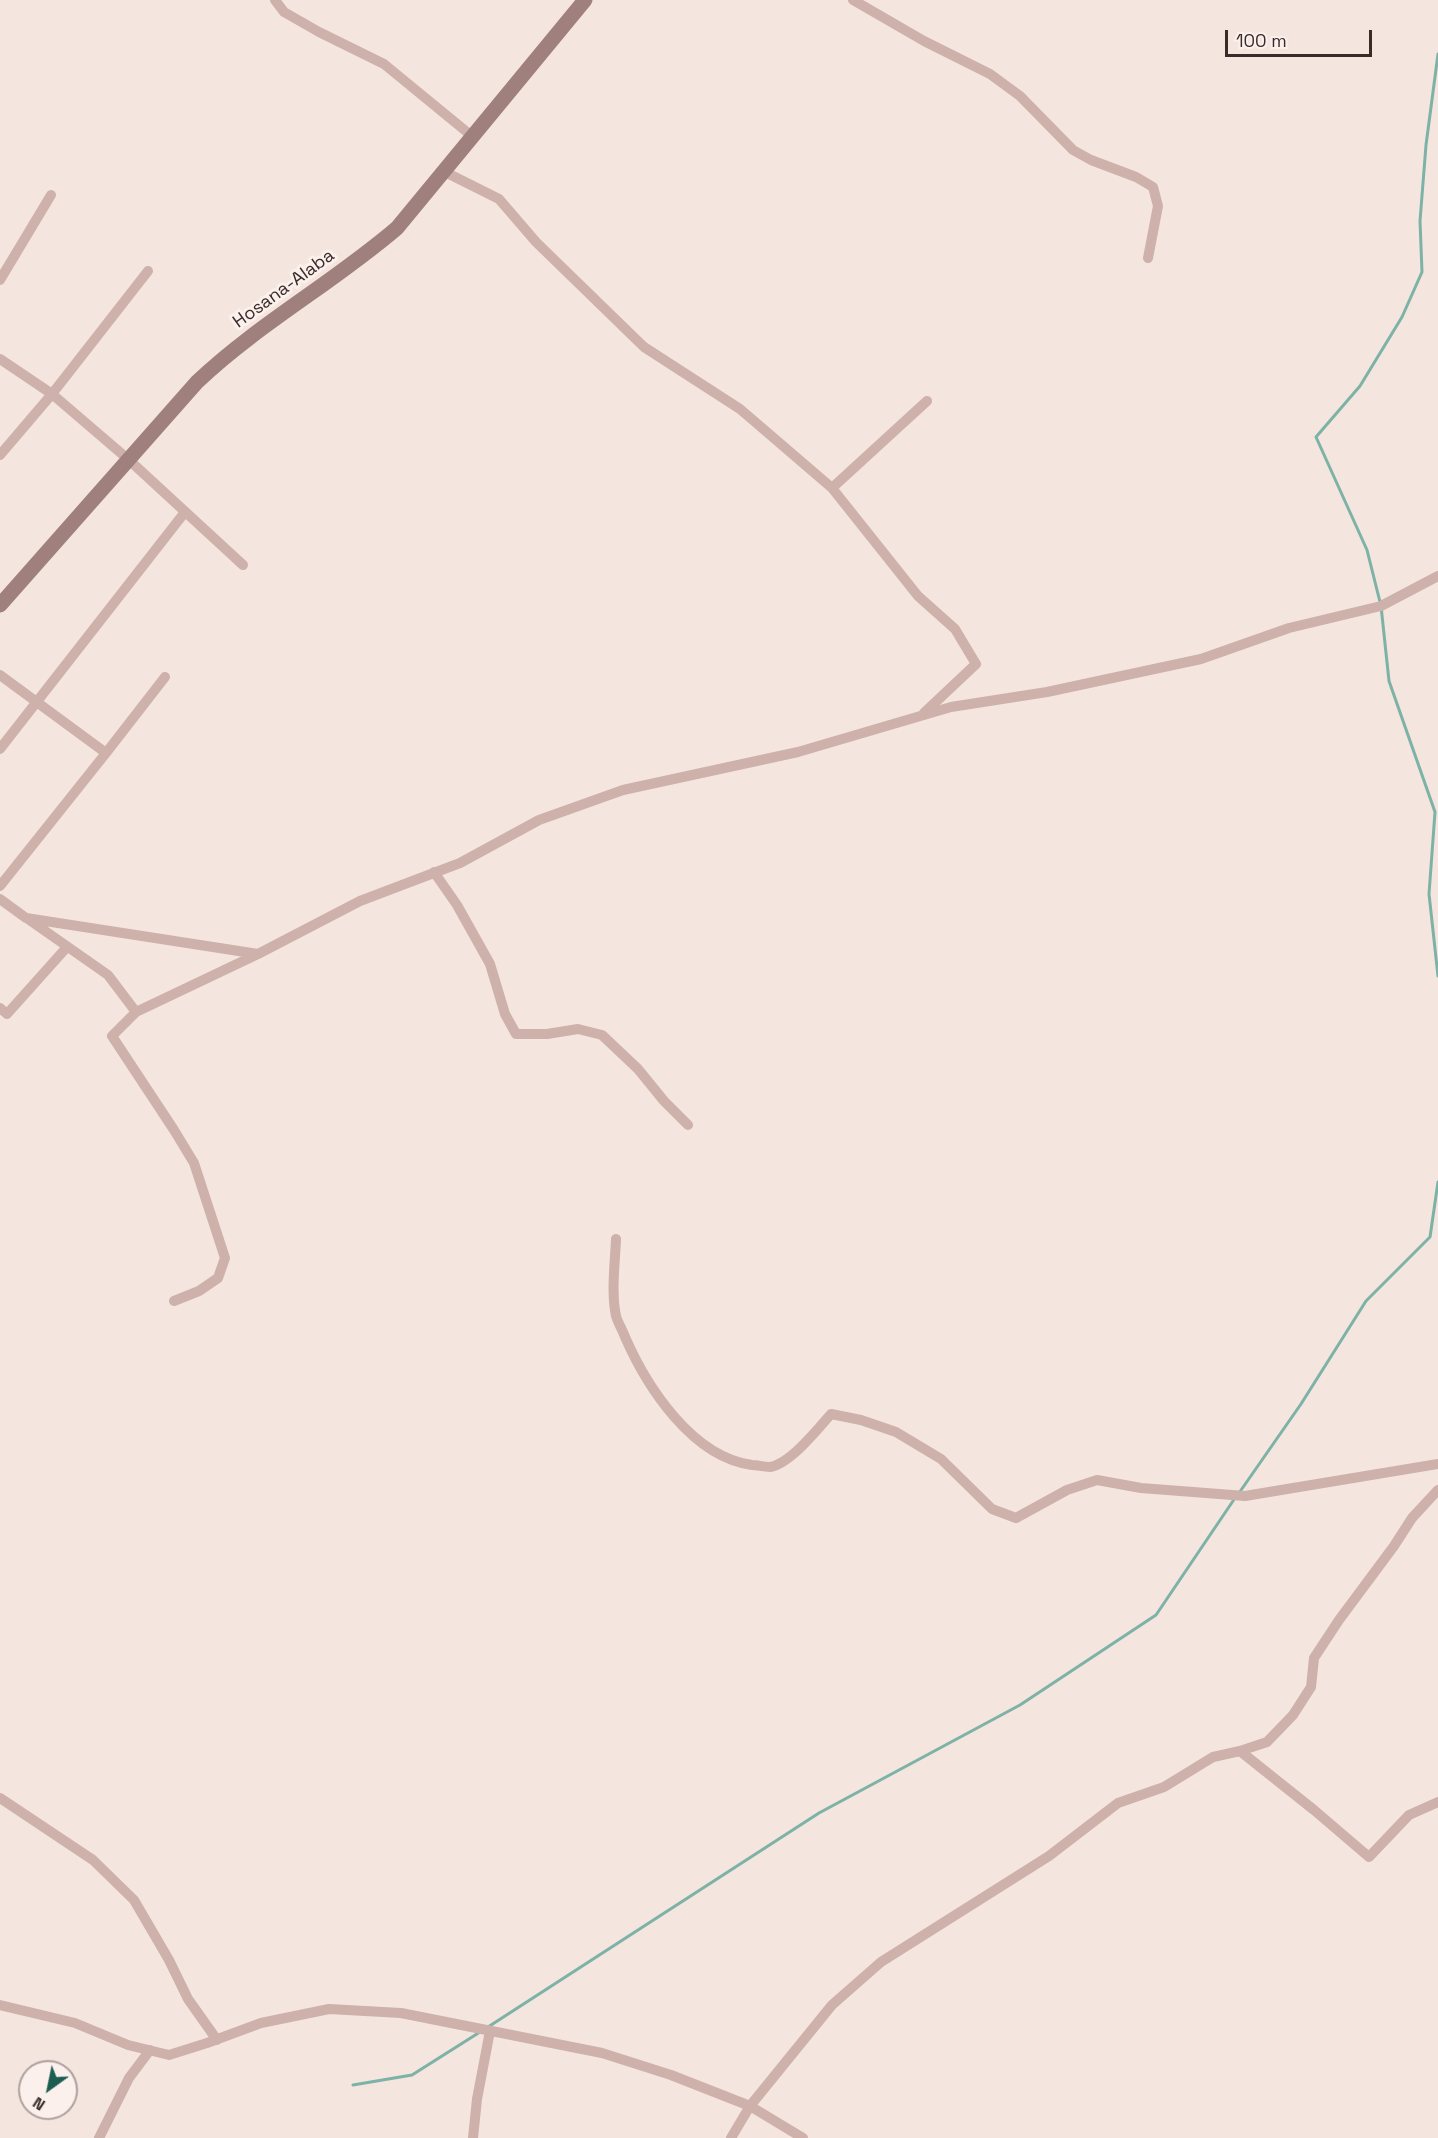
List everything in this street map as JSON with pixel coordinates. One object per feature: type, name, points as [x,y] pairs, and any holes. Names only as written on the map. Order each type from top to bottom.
[{"type":"main road","name":"Hosana-Alaba","points":[[0,605],[197,382],[224,356],[366,254],[397,228],[585,0]]},
{"type":"street","points":[[275,0],[284,12],[384,64],[473,137]]},
{"type":"street","points":[[853,0],[924,41],[990,74],[1020,96],[1073,150],[1136,177],[1153,188],[1158,206],[1148,258]]},
{"type":"street","points":[[445,172],[499,200],[536,242],[644,347],[740,409],[832,488],[918,596],[955,629],[976,664],[921,716]]},
{"type":"street","points":[[0,280],[51,195]]},
{"type":"street","points":[[0,455],[52,394],[148,271]]},
{"type":"street","points":[[0,359],[52,394],[129,460],[243,565]]},
{"type":"street","points":[[832,488],[927,401]]},
{"type":"street","points":[[0,749],[185,512]]},
{"type":"street","points":[[174,1301],[199,1291],[218,1278],[225,1257],[194,1163],[112,1036],[136,1012],[258,954],[360,901],[460,862],[539,820],[623,790],[798,752],[951,707],[1047,692],[1201,659],[1289,628],[1381,606],[1438,576]]},
{"type":"street","points":[[0,675],[106,753]]},
{"type":"street","points":[[0,886],[165,677]]},
{"type":"street","points":[[434,872],[457,905],[490,964],[505,1014],[516,1034],[547,1034],[578,1029],[602,1035],[638,1069],[664,1101],[688,1125]]},
{"type":"street","points":[[0,899],[108,975],[136,1012]]},
{"type":"street","points":[[26,918],[258,954]]},
{"type":"street","points":[[0,1008],[8,1014],[67,947]]},
{"type":"street","points":[[616,1239],[614,1274],[616,1317],[634,1359],[660,1400],[688,1431],[709,1448],[740,1463],[771,1467],[789,1457],[831,1414],[861,1420],[896,1432],[941,1459],[992,1509],[1016,1518],[1067,1490],[1097,1480],[1142,1488],[1245,1496],[1438,1464]]},
{"type":"street","points":[[731,2138],[750,2106],[832,2005],[881,1962],[1049,1856],[1118,1803],[1164,1787],[1213,1757],[1267,1742],[1293,1715],[1311,1688],[1314,1658],[1412,1518],[1438,1490]]},
{"type":"street","points":[[1240,1751],[1299,1797],[1369,1857],[1409,1815],[1438,1802]]},
{"type":"street","points":[[0,1798],[93,1860],[134,1900],[169,1960],[188,1999],[217,2040]]},
{"type":"street","points":[[0,2005],[75,2023],[128,2045],[169,2055],[261,2023],[328,2009],[401,2013],[602,2053],[670,2074],[750,2106],[803,2138]]},
{"type":"street","points":[[473,2138],[477,2098],[490,2031]]},
{"type":"street","points":[[99,2138],[129,2078],[150,2050]]},
{"type":"waterway","points":[[1438,54],[1426,145],[1420,221],[1422,272],[1402,317],[1360,386],[1316,437],[1367,550],[1381,606],[1389,681],[1435,812],[1429,894],[1438,976]]},
{"type":"waterway","points":[[1239,1493],[1301,1404],[1366,1301],[1430,1237],[1438,1182]]},
{"type":"waterway","points":[[488,2027],[819,1813],[1020,1705],[1156,1615],[1235,1498]]},
{"type":"waterway","points":[[353,2085],[412,2075],[480,2032]]}]
